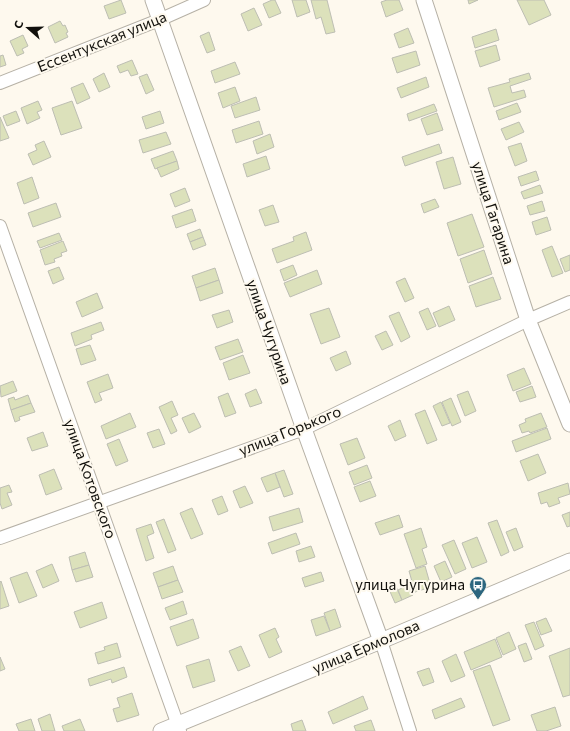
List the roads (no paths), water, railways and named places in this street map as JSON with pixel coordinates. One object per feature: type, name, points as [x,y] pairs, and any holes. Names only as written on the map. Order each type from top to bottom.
[{"type":"street","name":"улица Чугурина","points":[[153,0],[304,429],[381,641],[410,731]]},
{"type":"street","name":"Ессентукская улица","points":[[0,83],[160,20],[204,0]]},
{"type":"street","name":"улица Гагарина","points":[[424,0],[528,320],[570,424]]},
{"type":"street","name":"улица Котовского","points":[[0,226],[179,728]]},
{"type":"street","name":"улица Горького","points":[[0,538],[304,429],[528,320],[570,302]]},
{"type":"street","name":"улица Ермолова","points":[[161,731],[179,728],[570,561]]},
{"type":"place","name":"улица Чугурина","points":[[478,600]]}]
